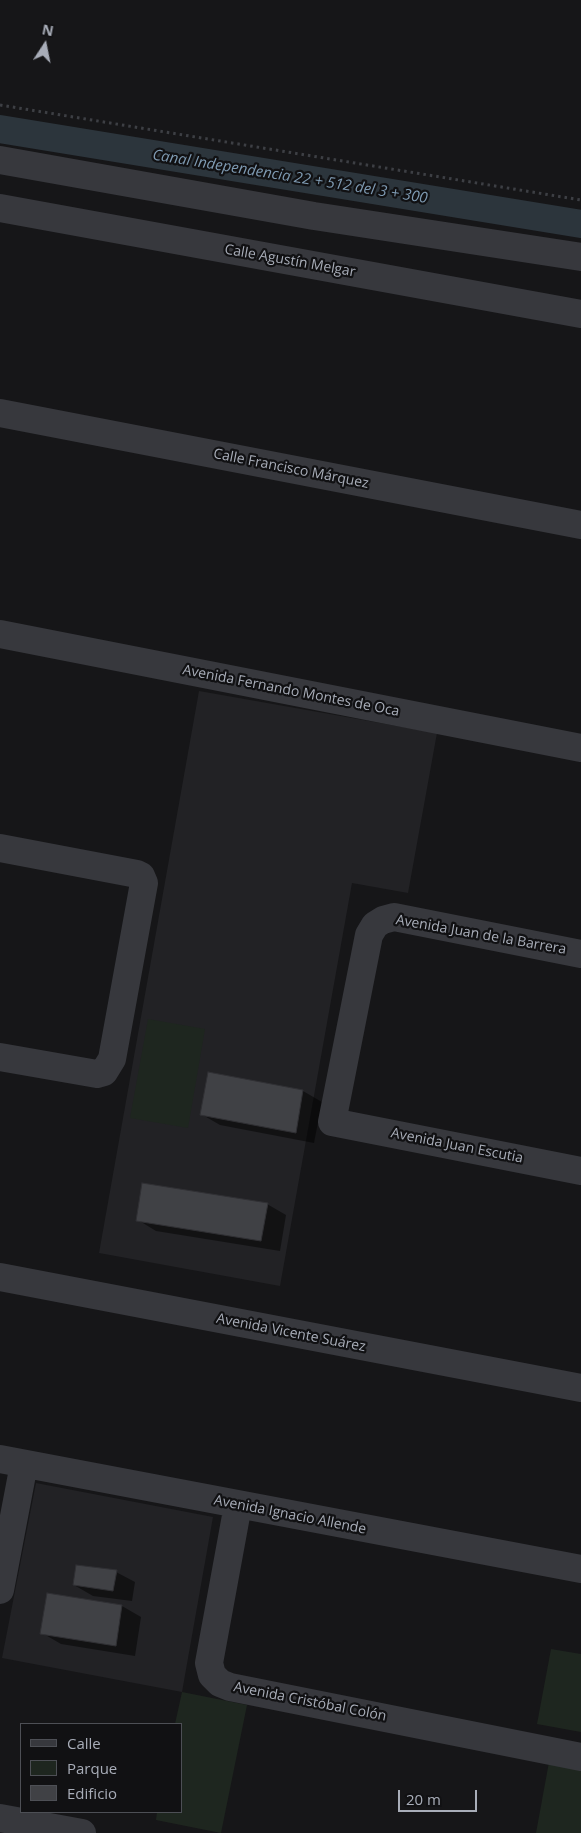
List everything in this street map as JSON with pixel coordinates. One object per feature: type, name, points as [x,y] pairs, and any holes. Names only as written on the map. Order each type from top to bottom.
[{"type":"street","points":[[0,160],[314,216],[581,257]]},
{"type":"street","name":"Calle Agustín Melgar","points":[[0,208],[581,314]]},
{"type":"street","name":"Calle Francisco Márquez","points":[[0,413],[581,525]]},
{"type":"street","name":"Avenida Fernando Montes de Oca","points":[[0,634],[581,748]]},
{"type":"street","points":[[0,848],[137,874],[141,876],[144,883],[112,1059],[104,1072],[97,1074],[0,1056]]},
{"type":"street","name":"Avenida Juan de la Barrera","points":[[332,1122],[369,935],[375,925],[383,920],[394,917],[581,954]]},
{"type":"street","name":"Avenida Juan Escutia","points":[[332,1122],[581,1170]]},
{"type":"street","name":"Avenida Vicente Suárez","points":[[0,1277],[581,1388]]},
{"type":"street","points":[[0,1590],[12,1461]]},
{"type":"street","name":"Avenida Ignacio Allende","points":[[12,1461],[581,1569]]},
{"type":"street","name":"Avenida Cristóbal Colón","points":[[238,1505],[209,1663],[212,1675],[220,1683],[230,1687],[581,1757]]},
{"type":"street","points":[[0,1818],[82,1833]]},
{"type":"path","points":[[0,105],[581,200]]},
{"type":"shaded area","points":[[199,691],[437,733],[408,893],[352,883],[280,1286],[99,1253]]},
{"type":"shaded area","points":[[36,1483],[213,1517],[182,1692],[2,1658]]},
{"type":"green space","points":[[148,1019],[205,1029],[188,1128],[130,1118]]},
{"type":"green space","points":[[551,1649],[581,1654],[581,1732],[537,1724]]},
{"type":"green space","points":[[182,1692],[247,1705],[221,1833],[156,1820],[157,1813],[182,1813],[182,1723],[175,1723]]},
{"type":"green space","points":[[549,1762],[581,1768],[581,1833],[536,1833]]},
{"type":"building","points":[[208,1072],[303,1090],[296,1133],[200,1115]]},
{"type":"building","points":[[142,1183],[268,1203],[261,1241],[136,1221]]},
{"type":"building","points":[[76,1565],[117,1570],[113,1591],[73,1585]]},
{"type":"building","points":[[47,1593],[122,1605],[116,1646],[40,1634]]},
{"type":"waterway","name":"Canal Independencia 22 + 512 del 3 + 300","points":[[0,129],[581,224]]}]
